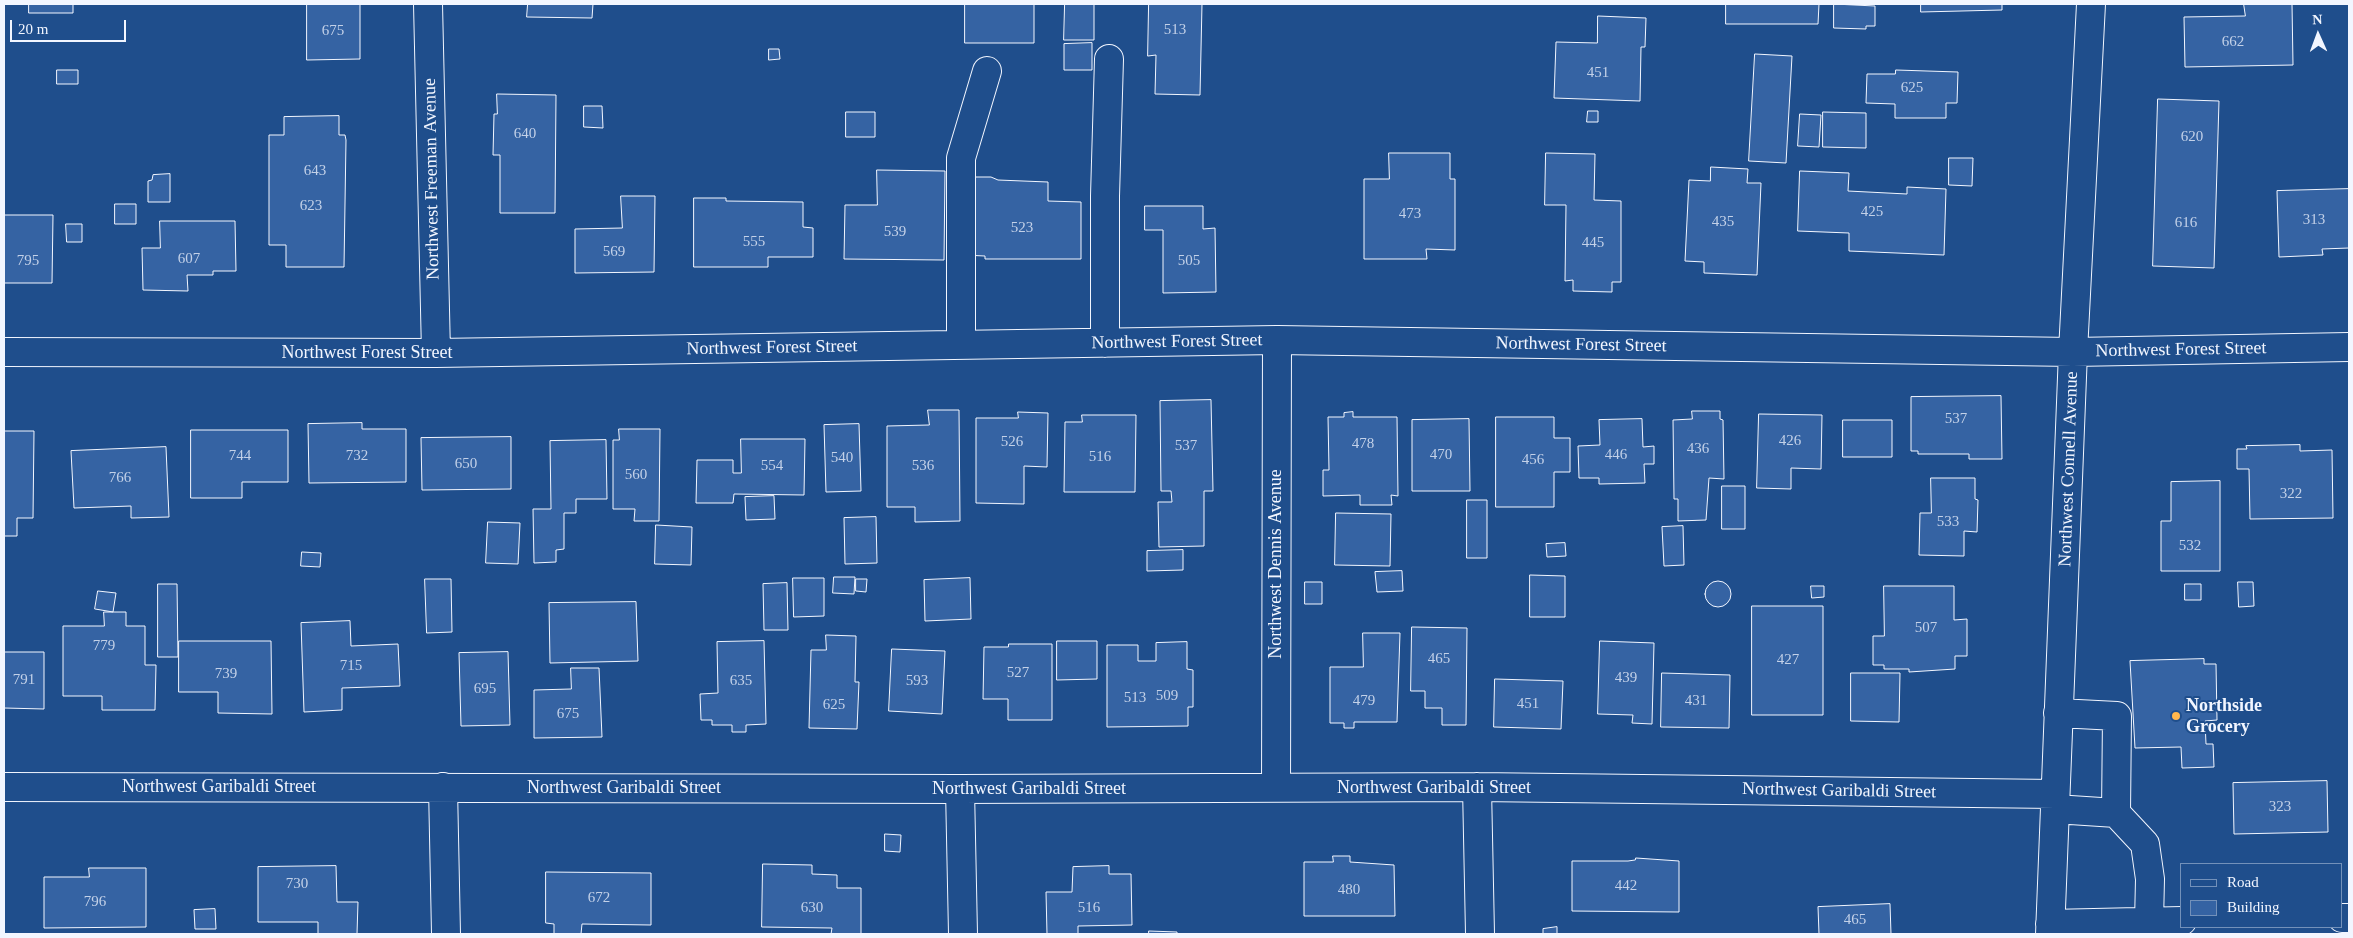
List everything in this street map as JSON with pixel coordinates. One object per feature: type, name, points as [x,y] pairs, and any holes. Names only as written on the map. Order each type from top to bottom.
[{"type":"street","name":"Northwest Freeman Avenue","points":[[428,4],[436,354]]},
{"type":"street","name":"Northwest Connell Avenue","points":[[2050,929],[2074,352],[2091,4]]},
{"type":"street","points":[[1105,343],[1105,196],[1109,59]]},
{"type":"street","points":[[961,346],[961,158],[987,72]]},
{"type":"street","name":"Northwest Forest Street","points":[[4,352],[436,354],[1277,340],[2074,352],[2349,348]]},
{"type":"street","name":"Northwest Dennis Avenue","points":[[1276,788],[1277,340]]},
{"type":"street","points":[[2058,714],[2117,716],[2116,813],[2145,844],[2150,879],[2150,922]]},
{"type":"street","name":"Northwest Garibaldi Street","points":[[4,787],[960,789],[1477,787],[2055,802],[2116,813]]},
{"type":"street","points":[[443,787],[446,934]]},
{"type":"street","points":[[1477,787],[1480,934]]},
{"type":"street","points":[[960,789],[963,934]]},
{"type":"street","points":[[2050,929],[2180,921]]},
{"type":"building","points":[[29,4],[73,4],[73,13],[29,13]]},
{"type":"building","points":[[307,4],[360,4],[360,59],[307,60]]},
{"type":"building","points":[[528,4],[593,4],[592,18],[527,17]]},
{"type":"building","points":[[965,4],[1034,4],[1034,43],[965,43]]},
{"type":"building","points":[[1065,4],[1094,4],[1094,40],[1064,40]]},
{"type":"building","points":[[1149,4],[1202,4],[1200,95],[1155,94],[1156,55],[1148,56]]},
{"type":"building","points":[[1726,4],[1819,4],[1818,24],[1726,24]]},
{"type":"building","points":[[1834,4],[1875,6],[1875,26],[1866,26],[1866,29],[1834,28]]},
{"type":"building","points":[[1921,4],[2002,4],[2002,10],[1921,12]]},
{"type":"building","points":[[2244,4],[2292,4],[2293,65],[2185,67],[2184,17],[2245,16]]},
{"type":"building","points":[[1598,16],[1646,18],[1645,47],[1641,47],[1640,101],[1554,98],[1556,42],[1597,43]]},
{"type":"building","points":[[1092,43],[1092,70],[1064,70],[1064,44]]},
{"type":"building","points":[[769,49],[779,49],[780,59],[769,60]]},
{"type":"building","points":[[1755,54],[1792,56],[1786,163],[1749,161]]},
{"type":"building","points":[[57,70],[78,70],[78,84],[57,84]]},
{"type":"building","points":[[1896,70],[1958,72],[1957,103],[1946,103],[1946,118],[1895,118],[1895,104],[1866,103],[1867,74],[1895,74]]},
{"type":"building","points":[[497,94],[556,95],[555,213],[500,213],[500,155],[493,155],[494,114],[497,114]]},
{"type":"building","points":[[2158,99],[2219,101],[2214,268],[2153,266]]},
{"type":"building","points":[[584,106],[602,106],[603,128],[584,127]]},
{"type":"building","points":[[1588,111],[1598,111],[1598,122],[1587,122]]},
{"type":"building","points":[[846,112],[875,112],[875,137],[846,137]]},
{"type":"building","points":[[1823,112],[1866,113],[1866,148],[1823,147]]},
{"type":"building","points":[[1800,114],[1821,115],[1819,147],[1798,146]]},
{"type":"building","points":[[339,116],[339,135],[345,135],[346,140],[344,267],[286,267],[286,245],[269,245],[269,135],[284,135],[284,117]]},
{"type":"building","points":[[1389,153],[1450,153],[1450,179],[1455,179],[1455,250],[1426,249],[1427,259],[1364,259],[1364,179],[1389,179]]},
{"type":"building","points":[[1546,153],[1595,154],[1594,200],[1621,201],[1621,282],[1612,282],[1612,292],[1573,291],[1573,280],[1565,281],[1566,205],[1545,205]]},
{"type":"building","points":[[1949,158],[1973,158],[1972,186],[1949,185]]},
{"type":"building","points":[[1711,167],[1748,169],[1747,183],[1761,183],[1757,275],[1704,273],[1704,262],[1685,261],[1689,180],[1710,181]]},
{"type":"building","points":[[877,170],[945,171],[944,260],[844,259],[845,205],[877,205]]},
{"type":"building","points":[[1800,171],[1849,173],[1848,191],[1907,194],[1907,187],[1946,189],[1944,255],[1849,251],[1849,233],[1798,231]]},
{"type":"building","points":[[170,174],[170,202],[148,202],[148,181],[152,180],[153,175]]},
{"type":"building","points":[[963,177],[991,177],[998,180],[1048,182],[1048,201],[1081,202],[1081,259],[985,259],[985,256],[963,255]]},
{"type":"building","points":[[2349,189],[2349,248],[2322,249],[2323,255],[2279,257],[2277,191]]},
{"type":"building","points":[[621,196],[655,196],[654,272],[575,273],[575,229],[622,228]]},
{"type":"building","points":[[694,198],[726,198],[726,201],[803,202],[803,227],[813,228],[813,257],[768,257],[768,267],[694,267]]},
{"type":"building","points":[[115,204],[136,204],[136,224],[115,224]]},
{"type":"building","points":[[1145,206],[1203,206],[1203,229],[1215,228],[1216,292],[1163,293],[1163,230],[1145,230]]},
{"type":"building","points":[[4,215],[53,215],[52,283],[4,283]]},
{"type":"building","points":[[160,221],[235,221],[236,271],[213,271],[213,275],[187,275],[188,291],[143,290],[142,248],[160,248]]},
{"type":"building","points":[[66,224],[82,224],[82,242],[67,242]]},
{"type":"building","points":[[2001,396],[2002,459],[1969,459],[1969,454],[1918,454],[1918,451],[1911,451],[1911,397]]},
{"type":"building","points":[[1211,400],[1213,491],[1204,491],[1204,546],[1159,547],[1158,502],[1172,502],[1171,491],[1161,491],[1160,401]]},
{"type":"building","points":[[928,410],[959,410],[960,521],[915,522],[915,507],[887,507],[887,426],[929,425]]},
{"type":"building","points":[[1692,411],[1720,411],[1720,419],[1723,420],[1724,479],[1709,478],[1706,520],[1678,521],[1678,499],[1674,499],[1673,420],[1692,419]]},
{"type":"building","points":[[1018,412],[1048,413],[1047,467],[1024,466],[1024,504],[976,503],[976,418],[1018,418]]},
{"type":"building","points":[[1353,412],[1353,417],[1397,417],[1398,496],[1391,495],[1392,505],[1360,505],[1360,495],[1323,496],[1323,470],[1329,470],[1328,417],[1344,417],[1344,413]]},
{"type":"building","points":[[1759,414],[1822,415],[1821,469],[1791,468],[1791,489],[1757,488]]},
{"type":"building","points":[[1082,415],[1136,415],[1135,492],[1064,492],[1065,422],[1082,422]]},
{"type":"building","points":[[1496,417],[1554,417],[1554,438],[1570,438],[1570,472],[1554,472],[1554,507],[1496,507]]},
{"type":"building","points":[[1469,419],[1470,491],[1412,491],[1412,420]]},
{"type":"building","points":[[1642,419],[1643,447],[1654,446],[1654,464],[1644,464],[1645,483],[1599,484],[1599,478],[1579,478],[1578,446],[1600,445],[1599,420]]},
{"type":"building","points":[[1843,420],[1892,420],[1892,457],[1843,457]]},
{"type":"building","points":[[362,423],[362,429],[406,429],[406,482],[309,483],[308,424]]},
{"type":"building","points":[[859,424],[861,491],[826,492],[824,425]]},
{"type":"building","points":[[619,429],[660,429],[659,521],[634,521],[635,509],[613,509],[613,440],[619,440]]},
{"type":"building","points":[[191,430],[288,430],[288,482],[242,482],[242,498],[191,498]]},
{"type":"building","points":[[4,431],[34,431],[33,518],[17,518],[17,536],[4,536]]},
{"type":"building","points":[[511,437],[511,489],[422,490],[421,438]]},
{"type":"building","points":[[741,439],[805,439],[804,495],[734,494],[733,503],[696,503],[697,460],[733,460],[733,473],[741,473]]},
{"type":"building","points":[[606,440],[607,499],[576,499],[576,513],[564,513],[564,549],[556,550],[556,562],[534,563],[533,509],[551,509],[550,441]]},
{"type":"building","points":[[2300,445],[2300,451],[2332,450],[2333,518],[2250,519],[2249,469],[2237,469],[2237,449],[2247,449],[2246,446]]},
{"type":"building","points":[[166,447],[169,517],[131,518],[131,506],[74,508],[71,451]]},
{"type":"building","points":[[1931,478],[1975,478],[1975,499],[1978,500],[1977,532],[1964,531],[1964,556],[1919,555],[1920,513],[1931,513]]},
{"type":"building","points":[[2220,481],[2220,571],[2161,571],[2161,521],[2171,521],[2171,482]]},
{"type":"building","points":[[1722,486],[1745,486],[1745,529],[1722,529]]},
{"type":"building","points":[[774,496],[775,519],[746,520],[745,497]]},
{"type":"building","points":[[1467,500],[1487,500],[1487,558],[1467,558]]},
{"type":"building","points":[[1336,513],[1391,514],[1390,566],[1335,565]]},
{"type":"building","points":[[876,517],[877,563],[845,564],[844,518]]},
{"type":"building","points":[[488,522],[520,523],[518,564],[486,563]]},
{"type":"building","points":[[656,525],[692,527],[691,565],[655,564]]},
{"type":"building","points":[[1683,526],[1684,565],[1664,566],[1662,527]]},
{"type":"building","points":[[1565,543],[1566,556],[1547,557],[1546,544]]},
{"type":"building","points":[[1183,550],[1183,570],[1147,571],[1147,551]]},
{"type":"building","points":[[302,552],[321,553],[320,567],[301,566]]},
{"type":"building","points":[[1402,571],[1403,591],[1377,592],[1375,572]]},
{"type":"building","points":[[1530,575],[1565,576],[1565,617],[1530,617]]},
{"type":"building","points":[[834,577],[855,577],[854,594],[833,593]]},
{"type":"building","points":[[793,578],[824,578],[824,616],[794,617]]},
{"type":"building","points":[[970,578],[971,619],[925,621],[924,580]]},
{"type":"building","points":[[425,579],[451,579],[452,632],[427,633]]},
{"type":"building","points":[[856,579],[867,579],[866,592],[856,591]]},
{"type":"building","points":[[1718,581],[1727,585],[1731,594],[1727,603],[1718,607],[1709,603],[1705,594],[1709,585]]},
{"type":"building","points":[[1305,582],[1322,582],[1322,604],[1305,604]]},
{"type":"building","points":[[2238,582],[2253,582],[2254,606],[2239,607]]},
{"type":"building","points":[[787,583],[788,630],[764,630],[763,584]]},
{"type":"building","points":[[158,584],[177,584],[178,657],[158,657]]},
{"type":"building","points":[[2185,584],[2201,584],[2201,600],[2185,600]]},
{"type":"building","points":[[1811,586],[1824,586],[1824,597],[1812,598]]},
{"type":"building","points":[[1884,586],[1954,586],[1954,620],[1967,619],[1967,656],[1955,656],[1955,669],[1909,672],[1909,669],[1884,669],[1884,665],[1873,665],[1873,636],[1884,636]]},
{"type":"building","points":[[98,591],[116,593],[113,612],[95,609]]},
{"type":"building","points":[[636,602],[638,661],[550,663],[549,603]]},
{"type":"building","points":[[1752,606],[1823,606],[1823,715],[1752,715]]},
{"type":"building","points":[[104,612],[126,612],[126,626],[145,626],[145,665],[156,665],[155,710],[102,710],[102,696],[63,696],[63,626],[104,626]]},
{"type":"building","points":[[350,621],[351,646],[398,644],[400,686],[342,688],[342,710],[304,712],[301,623]]},
{"type":"building","points":[[1412,627],[1467,628],[1466,725],[1442,725],[1442,708],[1425,708],[1425,691],[1411,691]]},
{"type":"building","points":[[1363,633],[1400,633],[1397,722],[1354,722],[1354,728],[1344,728],[1344,723],[1330,723],[1330,667],[1363,667]]},
{"type":"building","points":[[826,635],[856,636],[855,682],[859,682],[857,729],[809,728],[811,650],[826,650]]},
{"type":"building","points":[[179,641],[271,641],[272,714],[218,713],[218,692],[179,692]]},
{"type":"building","points":[[764,641],[766,724],[746,725],[746,732],[732,732],[732,725],[712,725],[712,720],[701,720],[700,694],[718,693],[717,642]]},
{"type":"building","points":[[1057,641],[1097,641],[1097,679],[1057,680]]},
{"type":"building","points":[[1600,641],[1654,643],[1652,724],[1632,723],[1633,715],[1598,714]]},
{"type":"building","points":[[1187,642],[1187,669],[1193,670],[1193,707],[1188,707],[1188,726],[1107,727],[1107,645],[1138,645],[1138,661],[1156,661],[1156,643]]},
{"type":"building","points":[[1009,644],[1052,644],[1052,720],[1008,720],[1008,699],[983,699],[984,647],[1008,647]]},
{"type":"building","points":[[892,649],[945,651],[942,714],[889,711]]},
{"type":"building","points":[[4,652],[44,652],[44,709],[4,708]]},
{"type":"building","points":[[508,652],[510,725],[461,726],[459,653]]},
{"type":"building","name":"Northside Grocery","points":[[2204,659],[2204,664],[2216,664],[2217,720],[2205,721],[2206,744],[2213,744],[2214,767],[2182,768],[2181,747],[2135,748],[2130,661]]},
{"type":"building","points":[[571,668],[599,668],[602,737],[534,738],[534,690],[571,689]]},
{"type":"building","points":[[1662,673],[1730,675],[1729,728],[1661,727]]},
{"type":"building","points":[[1851,673],[1900,673],[1899,722],[1851,721]]},
{"type":"building","points":[[1495,679],[1563,681],[1561,729],[1494,727]]},
{"type":"building","points":[[2327,781],[2328,832],[2234,834],[2233,783]]},
{"type":"building","points":[[885,834],[901,835],[900,852],[885,851]]},
{"type":"building","points":[[1333,856],[1350,856],[1350,862],[1394,865],[1395,916],[1304,916],[1304,862],[1333,862]]},
{"type":"building","points":[[1636,858],[1679,861],[1679,912],[1572,911],[1572,861],[1628,861],[1635,860]]},
{"type":"building","points":[[763,864],[812,865],[812,874],[837,875],[837,888],[861,888],[861,934],[831,934],[832,928],[762,927]]},
{"type":"building","points":[[336,866],[337,902],[358,902],[357,934],[318,934],[318,922],[258,922],[258,867]]},
{"type":"building","points":[[1109,866],[1109,874],[1131,874],[1132,925],[1078,926],[1078,934],[1047,934],[1046,892],[1072,892],[1073,867]]},
{"type":"building","points":[[89,868],[146,868],[146,927],[44,928],[44,877],[89,877]]},
{"type":"building","points":[[546,872],[651,873],[651,925],[582,924],[581,934],[554,934],[554,924],[546,923]]},
{"type":"building","points":[[1890,904],[1891,934],[1819,934],[1818,907]]},
{"type":"building","points":[[215,909],[216,929],[195,929],[194,910]]},
{"type":"building","points":[[1557,927],[1557,934],[1543,934],[1543,929]]},
{"type":"building","points":[[1149,931],[1177,932],[1177,934],[1149,934]]},
{"type":"place","name":"Northside Grocery","points":[[2176,716]]}]
